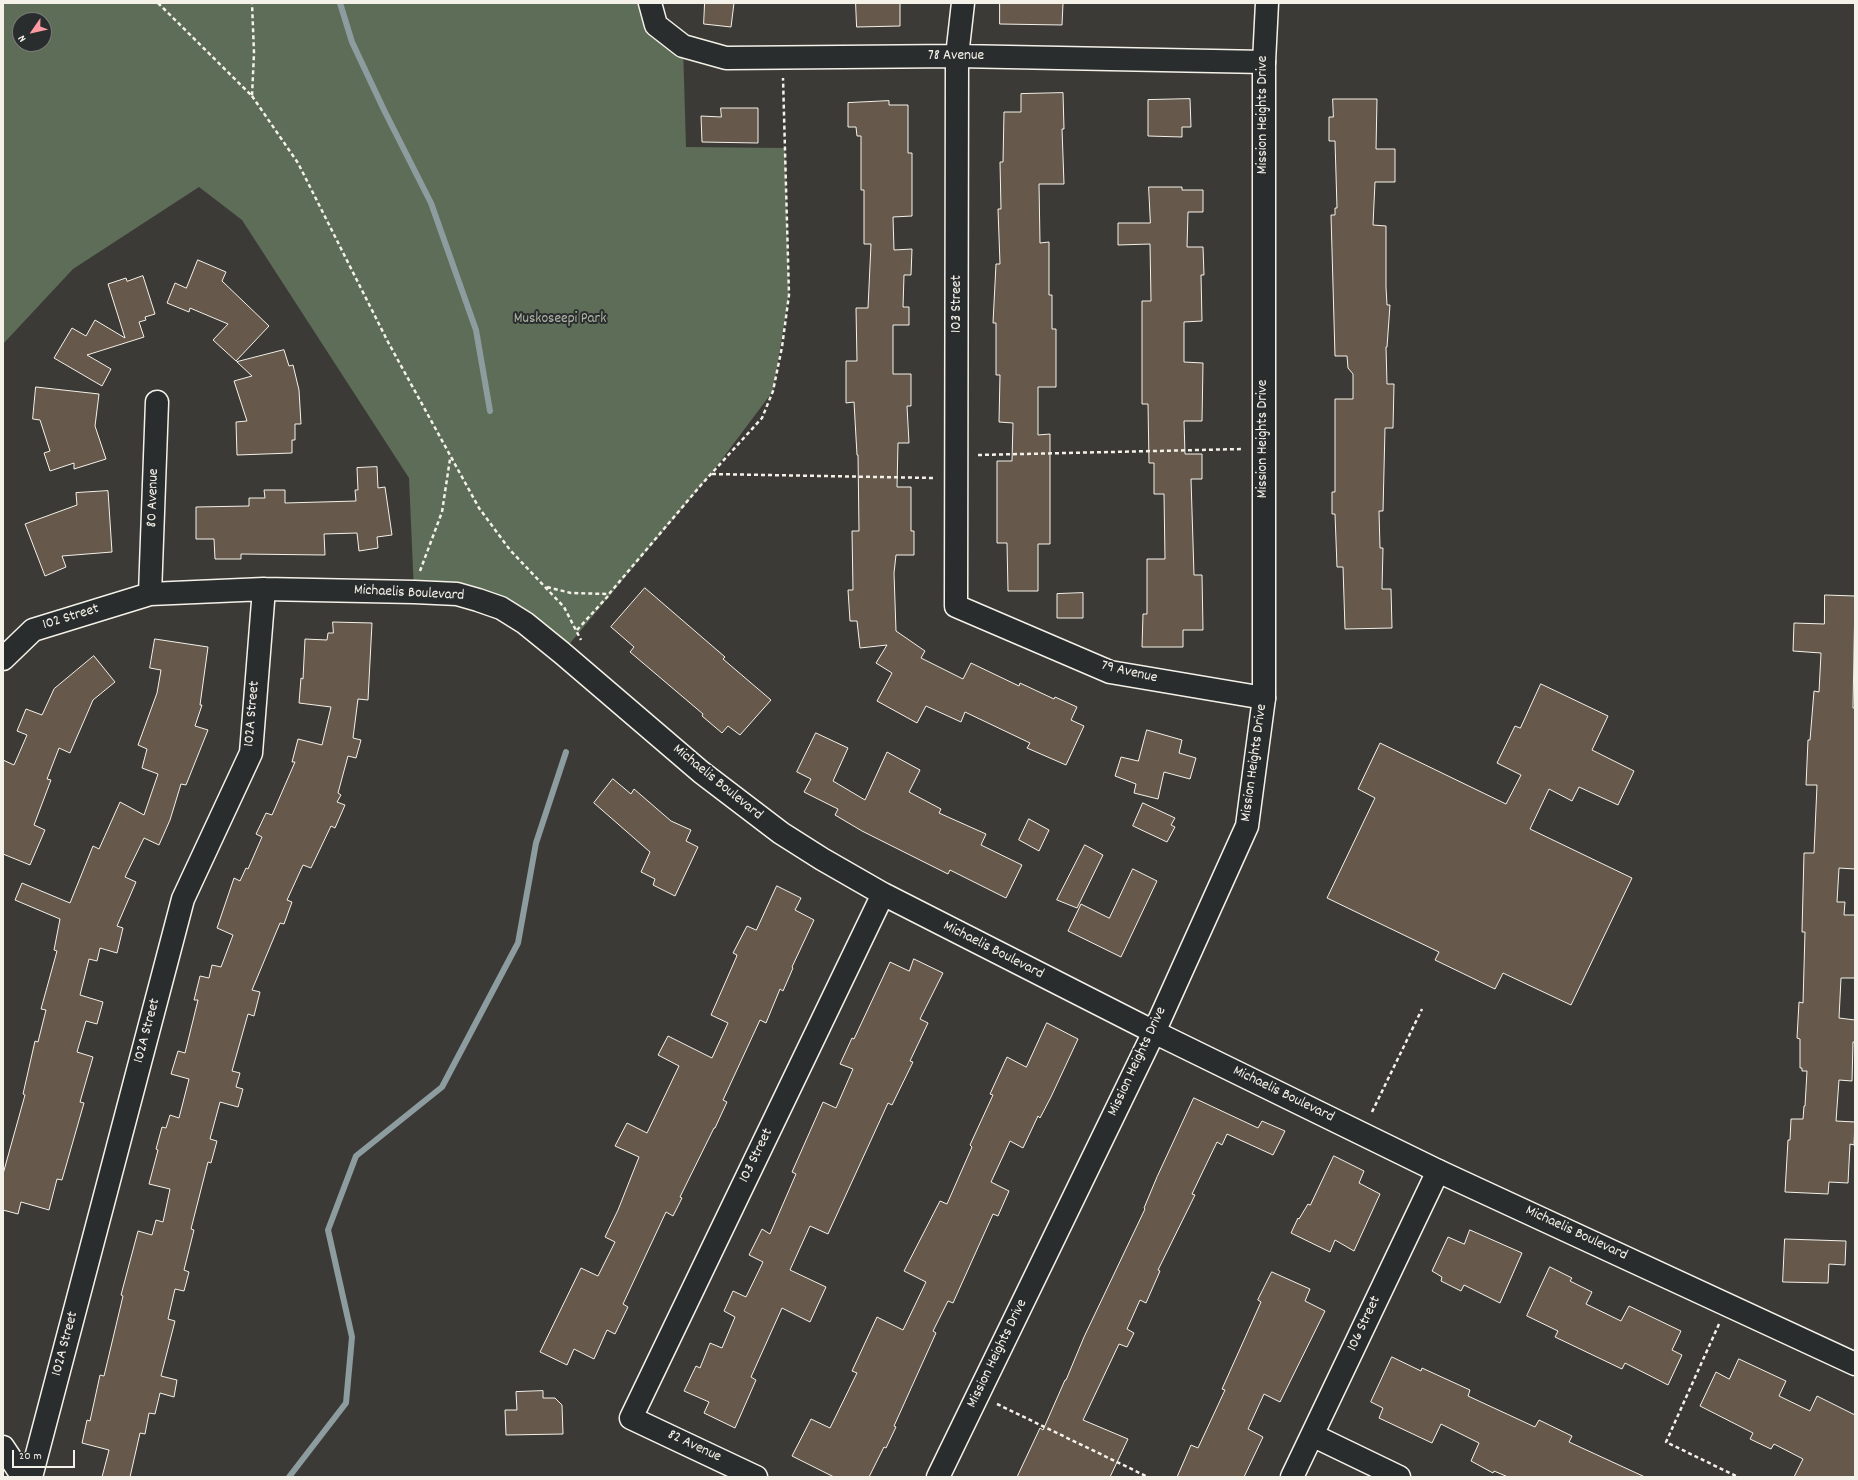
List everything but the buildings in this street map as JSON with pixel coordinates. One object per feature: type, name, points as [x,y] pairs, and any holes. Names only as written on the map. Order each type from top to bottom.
[{"type":"street","name":"78 Avenue","points":[[650,3],[656,25],[683,46],[726,58],[957,56],[1264,62]]},
{"type":"street","name":"103 Street","points":[[956,606],[958,455],[957,56],[963,3]]},
{"type":"street","name":"Mission Heights Drive","points":[[938,1477],[1154,1032],[1247,826],[1264,698],[1264,62],[1267,3]]},
{"type":"street","name":"80 Avenue","points":[[150,594],[157,402]]},
{"type":"street","name":"Michaelis Boulevard","points":[[150,594],[264,589],[414,592],[457,594],[501,608],[525,623],[585,672],[701,772],[746,807],[816,856],[883,894],[1154,1032],[1438,1171],[1855,1364]]},
{"type":"street","name":"102A Street","points":[[31,1477],[182,899],[251,753],[264,589]]},
{"type":"street","name":"102 Street","points":[[3,659],[33,630],[150,594]]},
{"type":"street","name":"79 Avenue","points":[[956,606],[1110,672],[1264,698]]},
{"type":"street","name":"103 Street","points":[[631,1418],[883,894]]},
{"type":"street","name":"106 Street","points":[[1292,1477],[1438,1171]]},
{"type":"street","name":"82 Avenue","points":[[631,1418],[756,1477]]},
{"type":"street","points":[[1312,1435],[1399,1477]]},
{"type":"street","points":[[3,1447],[23,1477]]},
{"type":"path","points":[[158,3],[252,96],[298,163],[388,342],[479,508],[510,550],[546,586],[564,607],[577,630],[584,646],[585,672]]},
{"type":"path","points":[[252,3],[254,53],[252,96]]},
{"type":"path","points":[[577,630],[711,474],[762,418],[773,391],[782,347],[789,295],[782,58]]},
{"type":"path","points":[[958,455],[1264,449]]},
{"type":"path","points":[[414,592],[422,563],[432,542],[442,512],[451,459]]},
{"type":"path","points":[[711,474],[957,478]]},
{"type":"path","points":[[546,586],[571,593],[609,594]]},
{"type":"path","points":[[1372,1112],[1422,1009]]},
{"type":"path","points":[[1728,1304],[1666,1442],[1738,1477]]},
{"type":"path","points":[[978,1394],[1148,1477]]},
{"type":"green space","name":"Muskoseepi Park","points":[[3,3],[650,3],[683,46],[686,147],[785,148],[789,295],[773,391],[711,474],[562,653],[525,623],[414,592],[409,478],[242,220],[199,187],[73,269],[3,344]]},
{"type":"waterway","points":[[340,3],[352,42],[384,110],[431,203],[476,330],[490,411]]},
{"type":"waterway","points":[[289,1477],[346,1403],[352,1337],[328,1230],[356,1156],[442,1087],[518,943],[536,843],[566,752]]}]
